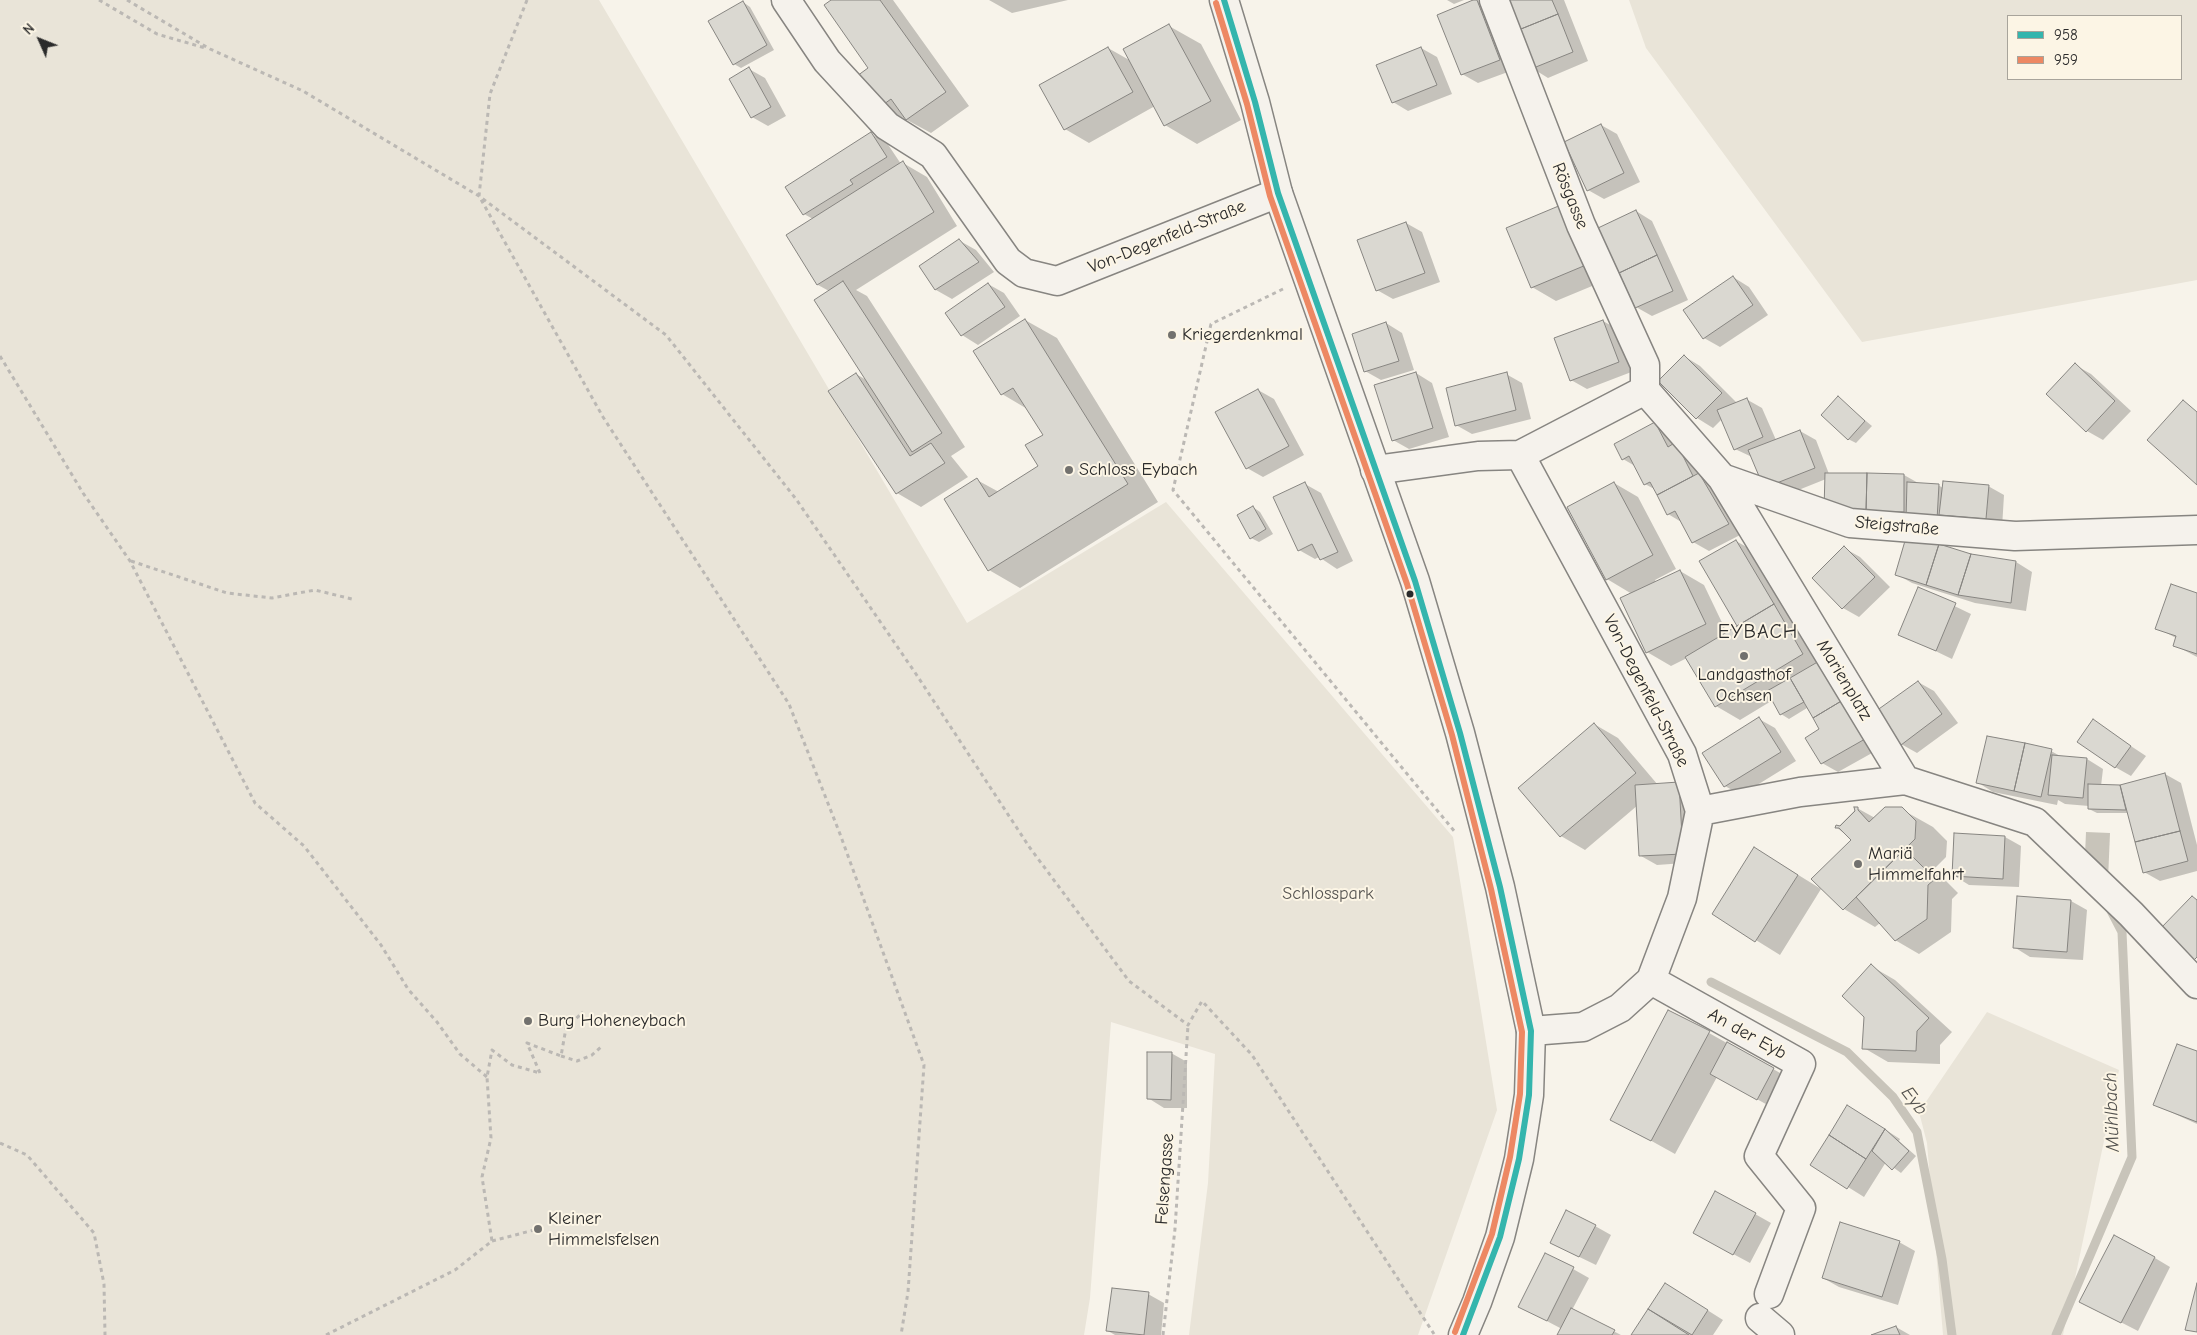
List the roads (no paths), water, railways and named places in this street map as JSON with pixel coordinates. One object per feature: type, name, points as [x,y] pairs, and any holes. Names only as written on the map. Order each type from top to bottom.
[{"type":"street","name":"Von-Degenfeld-Straße","points":[[786,0],[827,61],[887,126],[933,155],[1008,260],[1024,273],[1056,281],[1278,193]]},
{"type":"street","points":[[1224,0],[1255,102],[1278,193],[1415,581],[1460,733],[1500,887],[1531,1031],[1529,1095],[1519,1159],[1500,1237],[1463,1335]]},
{"type":"street","name":"Rösgasse","points":[[1494,0],[1581,225],[1645,365],[1645,390]]},
{"type":"street","points":[[1375,470],[1478,456],[1520,455],[1645,390]]},
{"type":"street","name":"Steigstraße","points":[[1645,390],[1722,478],[1850,523],[2015,536],[2197,530]]},
{"type":"street","name":"Von-Degenfeld-Straße","points":[[1520,455],[1682,754],[1700,811],[1682,898],[1651,980],[1620,1008],[1583,1027],[1531,1031]]},
{"type":"street","name":"Marienplatz","points":[[1722,478],[1904,780]]},
{"type":"street","points":[[1700,811],[1800,792],[1904,780],[2034,822],[2131,914],[2197,984]]},
{"type":"street","name":"An der Eyb","points":[[1651,980],[1801,1064],[1759,1156],[1801,1208],[1770,1316]]},
{"type":"waterway","name":"Mühlbach","points":[[2056,1335],[2132,1157],[2122,932],[2109,907]]},
{"type":"waterway","name":"Eyb","points":[[1711,982],[1847,1052],[1893,1097],[1917,1132],[1942,1259],[1952,1335]]},
{"type":"place","name":"Kriegerdenkmal","points":[[1172,335]]},
{"type":"place","name":"Schloss Eybach","points":[[1069,470]]},
{"type":"place","name":"Landgasthof Ochsen","points":[[1744,656]]},
{"type":"place","name":"Mariä Himmelfahrt","points":[[1858,864]]},
{"type":"place","name":"Burg Hoheneybach","points":[[528,1021]]},
{"type":"place","name":"Kleiner Himmelsfelsen","points":[[538,1229]]},
{"type":"district","name":"EYBACH","points":[[1758,632]]},
{"type":"park label","name":"Schlosspark","points":[[1328,894]]}]
